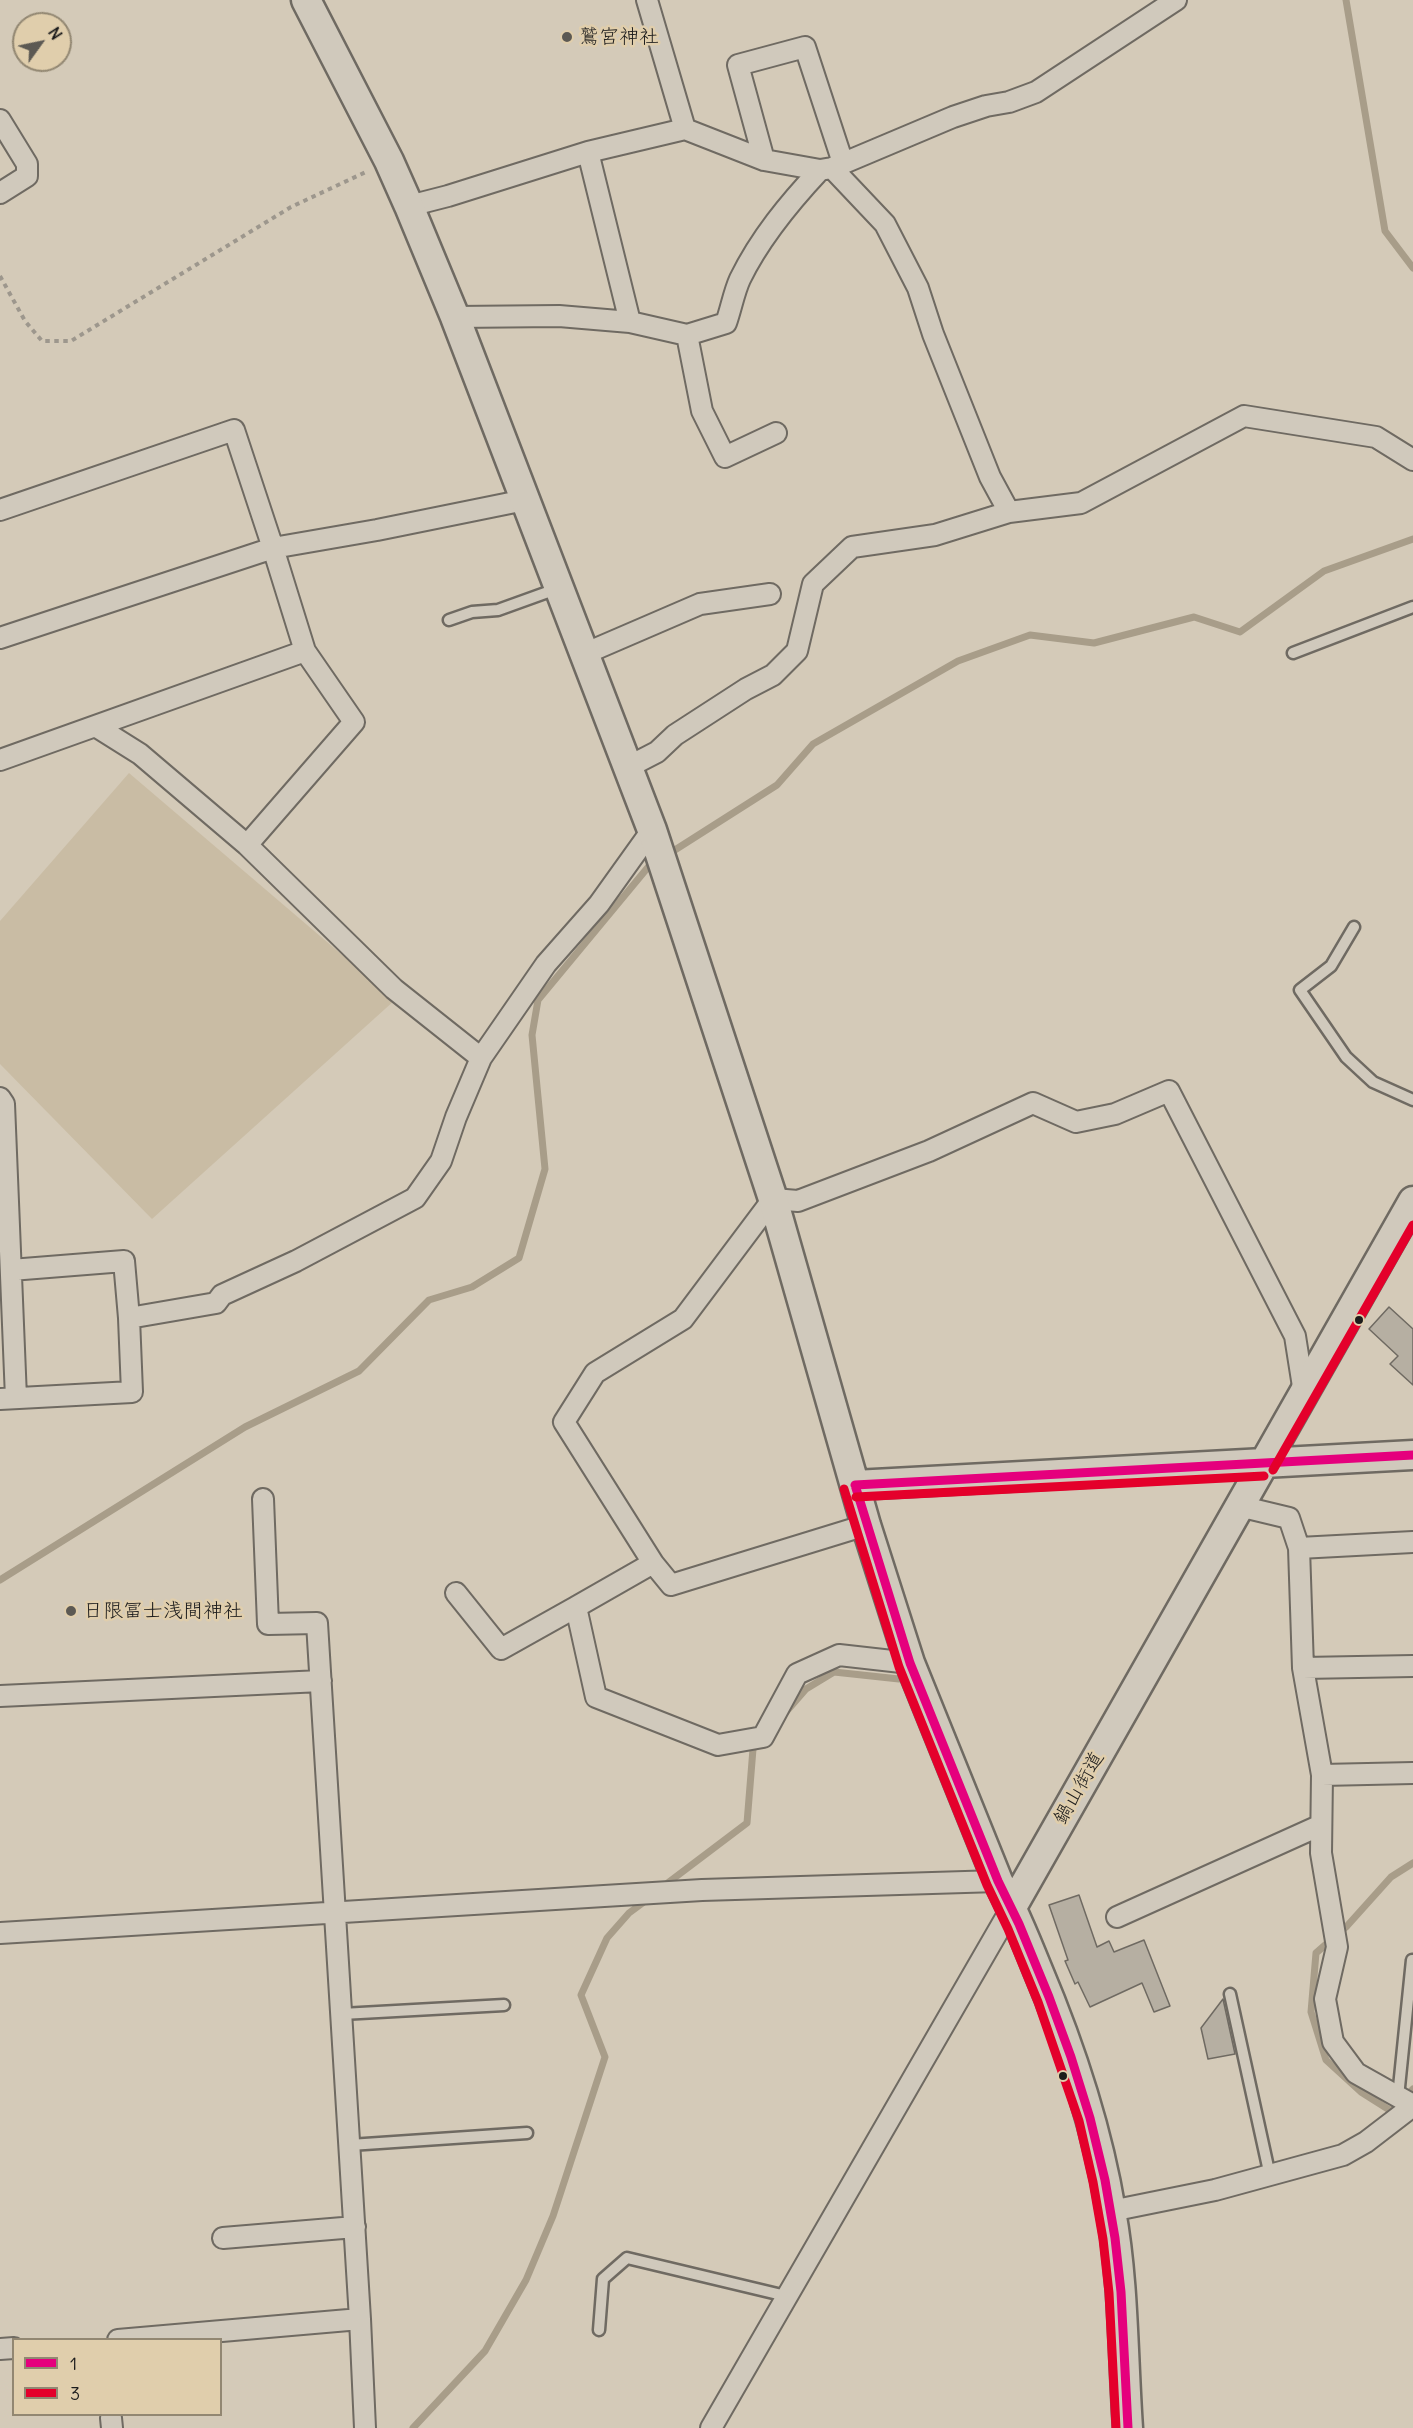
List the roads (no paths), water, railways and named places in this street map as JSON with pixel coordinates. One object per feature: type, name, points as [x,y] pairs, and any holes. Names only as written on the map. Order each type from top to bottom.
[{"type":"street","points":[[306,0],[389,161],[409,206],[652,830],[773,1199],[866,1525],[910,1663],[998,1881],[1012,1907],[1055,2009],[1078,2074],[1111,2211],[1117,2260],[1128,2428]]},
{"type":"street","points":[[647,0],[685,129]]},
{"type":"street","points":[[454,317],[559,316],[630,322],[687,335],[726,323],[739,280],[764,238],[791,201],[832,167],[953,117],[1036,92],[1176,0]]},
{"type":"street","points":[[764,160],[738,65],[805,47],[832,167],[885,224],[902,256],[918,288],[933,334],[990,477],[1009,512]]},
{"type":"street","points":[[0,120],[27,164],[27,176],[0,193]]},
{"type":"street","points":[[409,206],[588,152],[685,129],[764,160],[832,167]]},
{"type":"street","points":[[588,152],[630,322]]},
{"type":"street","points":[[687,335],[702,411],[725,457],[776,434]]},
{"type":"street","points":[[628,767],[657,752],[675,735],[746,689],[773,675],[797,651],[813,584],[852,547],[935,535],[1009,512],[1081,503],[1244,416],[1376,437],[1413,460]]},
{"type":"street","points":[[0,510],[234,430],[305,651],[354,722],[247,844]]},
{"type":"street","points":[[0,637],[273,548],[525,500]]},
{"type":"street","points":[[584,654],[700,604],[770,594]]},
{"type":"street","points":[[0,760],[305,651]]},
{"type":"street","points":[[97,727],[140,754],[247,844],[394,989],[482,1058]]},
{"type":"street","points":[[129,1318],[216,1304],[222,1295],[296,1261],[415,1198],[441,1161],[456,1117],[482,1058],[546,964],[599,904],[652,830]]},
{"type":"street","points":[[773,1199],[798,1201],[929,1151],[1033,1103],[1076,1122],[1115,1114],[1169,1091],[1295,1336],[1304,1393]]},
{"type":"street","points":[[0,1098],[4,1104],[3,1170],[11,1270],[7,1351],[8,1399],[132,1392],[124,1261],[11,1270]]},
{"type":"street","points":[[773,1199],[683,1319],[595,1373],[564,1422],[653,1563],[671,1585],[866,1525]]},
{"type":"street","name":"鍋山街道","points":[[1012,1907],[1413,1202]]},
{"type":"street","points":[[855,1485],[1413,1455]]},
{"type":"street","points":[[262,1499],[268,1624],[317,1623],[355,2227],[365,2428]]},
{"type":"street","points":[[1111,2211],[1215,2190],[1343,2155],[1366,2142],[1408,2103],[1356,2073],[1333,2042],[1325,1999],[1337,1947],[1321,1853],[1322,1775],[1304,1668],[1299,1548],[1289,1518],[1239,1506]]},
{"type":"street","points":[[1299,1548],[1413,1542]]},
{"type":"street","points":[[456,1593],[501,1649],[653,1563]]},
{"type":"street","points":[[576,1607],[596,1697],[718,1745],[763,1737],[797,1674],[839,1655],[910,1663]]},
{"type":"street","points":[[1304,1668],[1413,1666]]},
{"type":"street","points":[[0,1696],[321,1681]]},
{"type":"street","points":[[1322,1775],[1413,1773]]},
{"type":"street","points":[[1117,1917],[1321,1825]]},
{"type":"street","points":[[0,1933],[702,1890],[998,1881]]},
{"type":"street","points":[[711,2428],[1012,1907]]},
{"type":"street","points":[[223,2238],[355,2227]]},
{"type":"street","points":[[141,2338],[360,2319]]},
{"type":"lane","points":[[450,620],[472,612],[498,610],[559,588]]},
{"type":"lane","points":[[1293,653],[1413,607]]},
{"type":"lane","points":[[1354,927],[1331,966],[1300,990],[1346,1057],[1373,1082],[1413,1100]]},
{"type":"lane","points":[[1408,2103],[1412,1960]]},
{"type":"lane","points":[[1230,1994],[1270,2176]]},
{"type":"lane","points":[[342,2014],[504,2005]]},
{"type":"lane","points":[[350,2145],[527,2133]]},
{"type":"lane","points":[[599,2330],[603,2279],[627,2258],[786,2296]]},
{"type":"waterway","points":[[1346,0],[1385,231],[1413,268]]},
{"type":"waterway","points":[[667,855],[777,785],[813,744],[958,661],[1030,635],[1094,643],[1194,617],[1240,632],[1324,571],[1413,539]]},
{"type":"waterway","points":[[0,1580],[245,1427],[359,1371],[429,1300],[472,1287],[519,1258],[545,1169],[532,1035],[538,1000],[649,866],[655,863]]},
{"type":"waterway","points":[[786,1712],[806,1689],[834,1672],[899,1679]]},
{"type":"waterway","points":[[661,1888],[747,1823],[753,1749],[758,1743]]},
{"type":"waterway","points":[[1413,1863],[1391,1877],[1347,1926],[1316,1953],[1311,2012],[1326,2060],[1361,2092],[1391,2111],[1413,2089]]},
{"type":"waterway","points":[[413,2428],[485,2351],[526,2280],[553,2216],[605,2057],[581,1995],[607,1938],[629,1913],[648,1899]]},
{"type":"place","name":"鷲宮神社","points":[[567,37]]},
{"type":"place","name":"日限冨士浅間神社","points":[[71,1611]]}]
